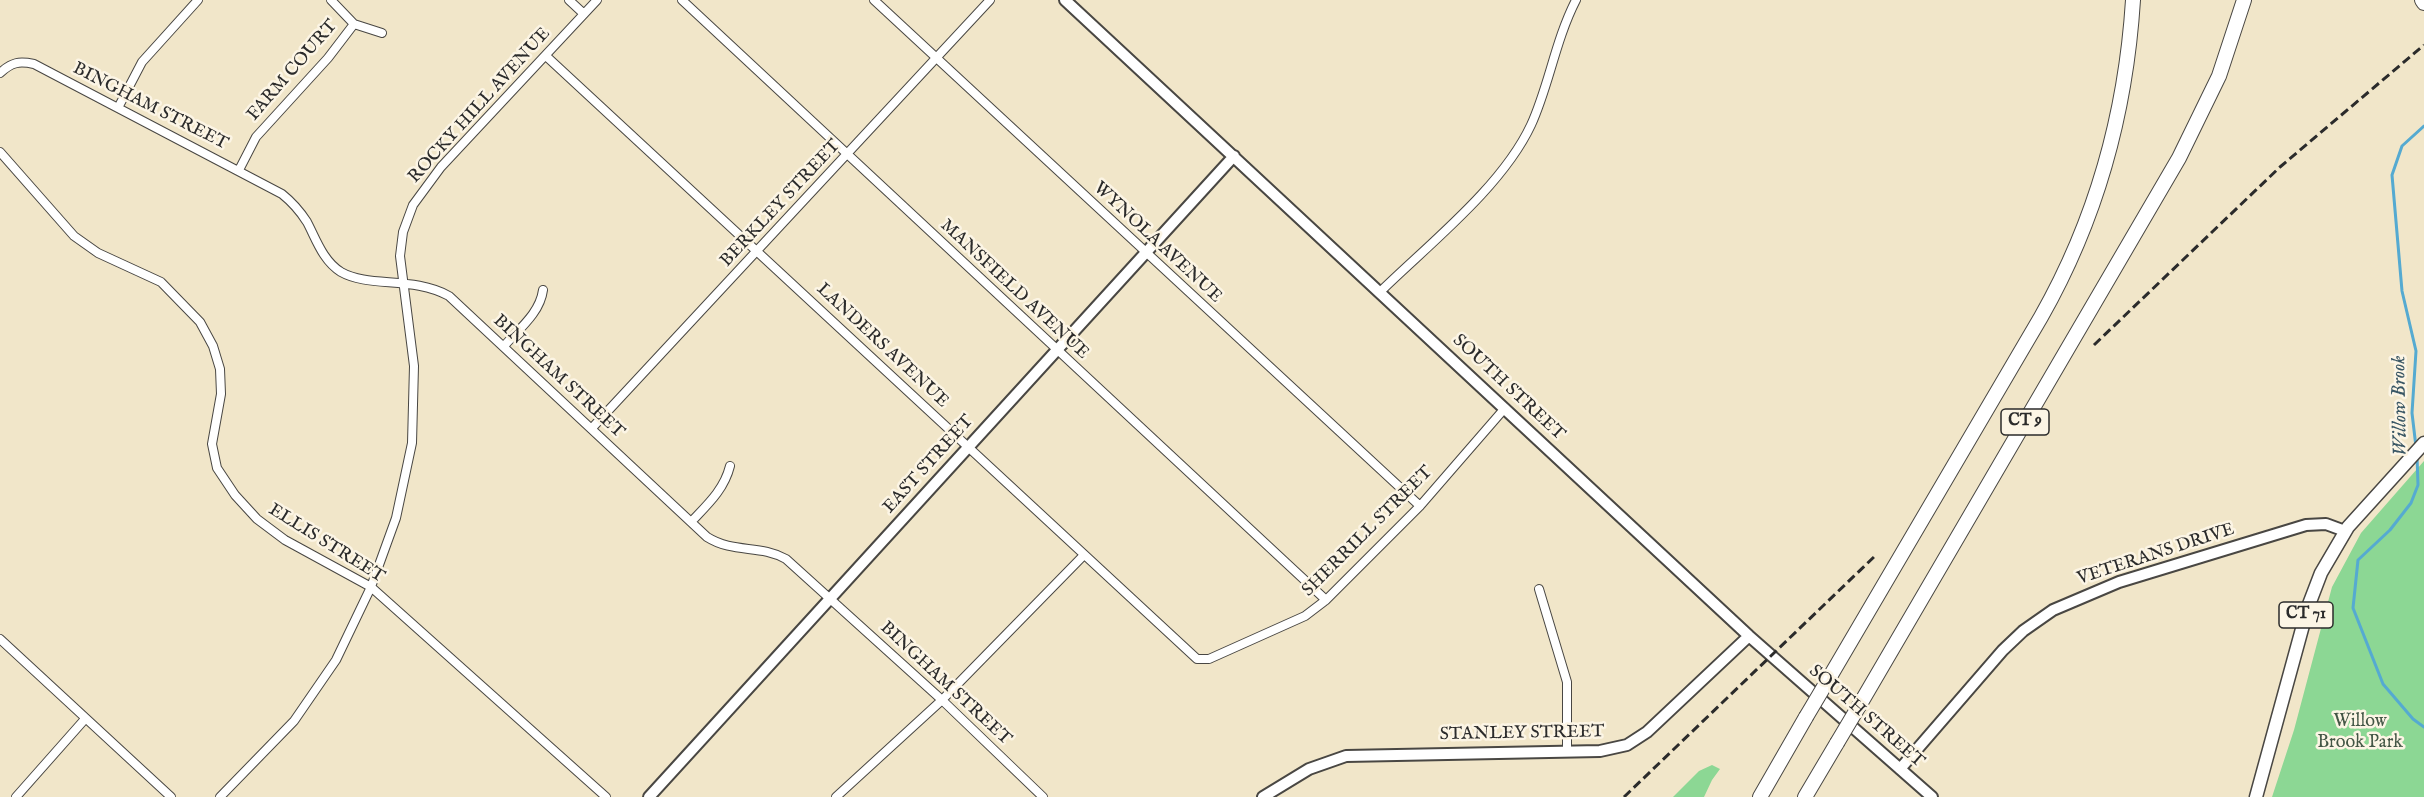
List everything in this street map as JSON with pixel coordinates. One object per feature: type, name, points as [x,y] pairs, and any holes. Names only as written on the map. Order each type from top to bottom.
[{"type":"highway","name":"CT 9","points":[[1760,797],[2049,303],[2078,242],[2106,164],[2123,84],[2133,0]]},
{"type":"highway","name":"CT 9","points":[[1805,797],[2191,137],[2219,76],[2244,0]]},
{"type":"main road","name":"SOUTH STREET","points":[[1065,0],[1749,636],[1932,797]]},
{"type":"main road","name":"EAST STREET","points":[[649,797],[1234,156]]},
{"type":"main road","name":"CT 71","points":[[2256,797],[2310,600],[2330,555],[2345,531],[2424,443]]},
{"type":"main road","name":"VETERANS DRIVE","points":[[1900,769],[2003,650],[2022,631],[2060,606],[2119,582],[2306,525],[2326,524],[2345,531]]},
{"type":"main road","name":"STANLEY STREET","points":[[1263,797],[1309,769],[1346,756],[1608,750],[1637,739],[1749,636]]},
{"type":"street","points":[[119,106],[142,62],[198,0]]},
{"type":"street","points":[[331,0],[354,24],[382,33]]},
{"type":"street","points":[[568,0],[584,14]]},
{"type":"street","name":"ROCKY HILL AVENUE","points":[[220,797],[294,721],[336,660],[371,587],[396,518],[412,443],[414,366],[400,256],[404,232],[413,205],[425,185],[597,0]]},
{"type":"street","name":"MANSFIELD AVENUE","points":[[682,0],[1326,600]]},
{"type":"street","name":"WYNOLA AVENUE","points":[[874,0],[1420,506]]},
{"type":"street","name":"BERKLEY STREET","points":[[592,428],[990,0]]},
{"type":"street","points":[[1380,292],[1499,177],[1531,126],[1549,66],[1576,0]]},
{"type":"street","name":"FARM COURT","points":[[239,170],[256,137],[328,58],[354,24]]},
{"type":"street","name":"LANDERS AVENUE","points":[[546,56],[758,250],[1083,556],[1197,659]]},
{"type":"street","name":"BINGHAM STREET","points":[[0,73],[8,65],[20,62],[34,64],[119,106],[282,194],[294,204],[331,264],[341,272],[355,277],[431,286],[449,296],[691,522],[721,546],[773,552],[786,559],[942,700],[1043,797]]},
{"type":"street","name":"ELLIS STREET","points":[[0,152],[74,236],[98,253],[147,273],[161,282],[200,322],[213,346],[220,369],[221,394],[212,444],[217,468],[235,495],[257,519],[285,540],[371,587],[606,797]]},
{"type":"street","points":[[504,345],[535,312],[541,301],[543,290]]},
{"type":"street","name":"SHERRILL STREET","points":[[1197,659],[1209,658],[1305,616],[1326,600],[1420,506],[1505,408]]},
{"type":"street","points":[[691,522],[717,495],[726,480],[730,466]]},
{"type":"street","points":[[836,797],[942,700],[1083,556]]},
{"type":"street","points":[[1539,589],[1567,682],[1567,751]]},
{"type":"street","points":[[0,639],[171,797]]},
{"type":"street","points":[[16,797],[85,719]]},
{"type":"green space","name":"Willow Brook Park","points":[[2424,461],[2424,797],[2272,797],[2294,730],[2332,587],[2361,533]]},
{"type":"green space","points":[[1712,765],[1720,769],[1704,797],[1673,797],[1699,771]]},
{"type":"waterway","name":"Willow Brook","points":[[2416,447],[2412,413],[2416,351],[2402,291],[2392,175],[2402,146],[2424,126]]},
{"type":"waterway","name":"Willow Brook","points":[[2417,456],[2418,485],[2411,503],[2390,530],[2358,560],[2353,608],[2383,684],[2413,719],[2424,727]]},
{"type":"railway","points":[[2094,345],[2280,167],[2424,45]]},
{"type":"railway","points":[[1624,797],[1876,555]]}]
